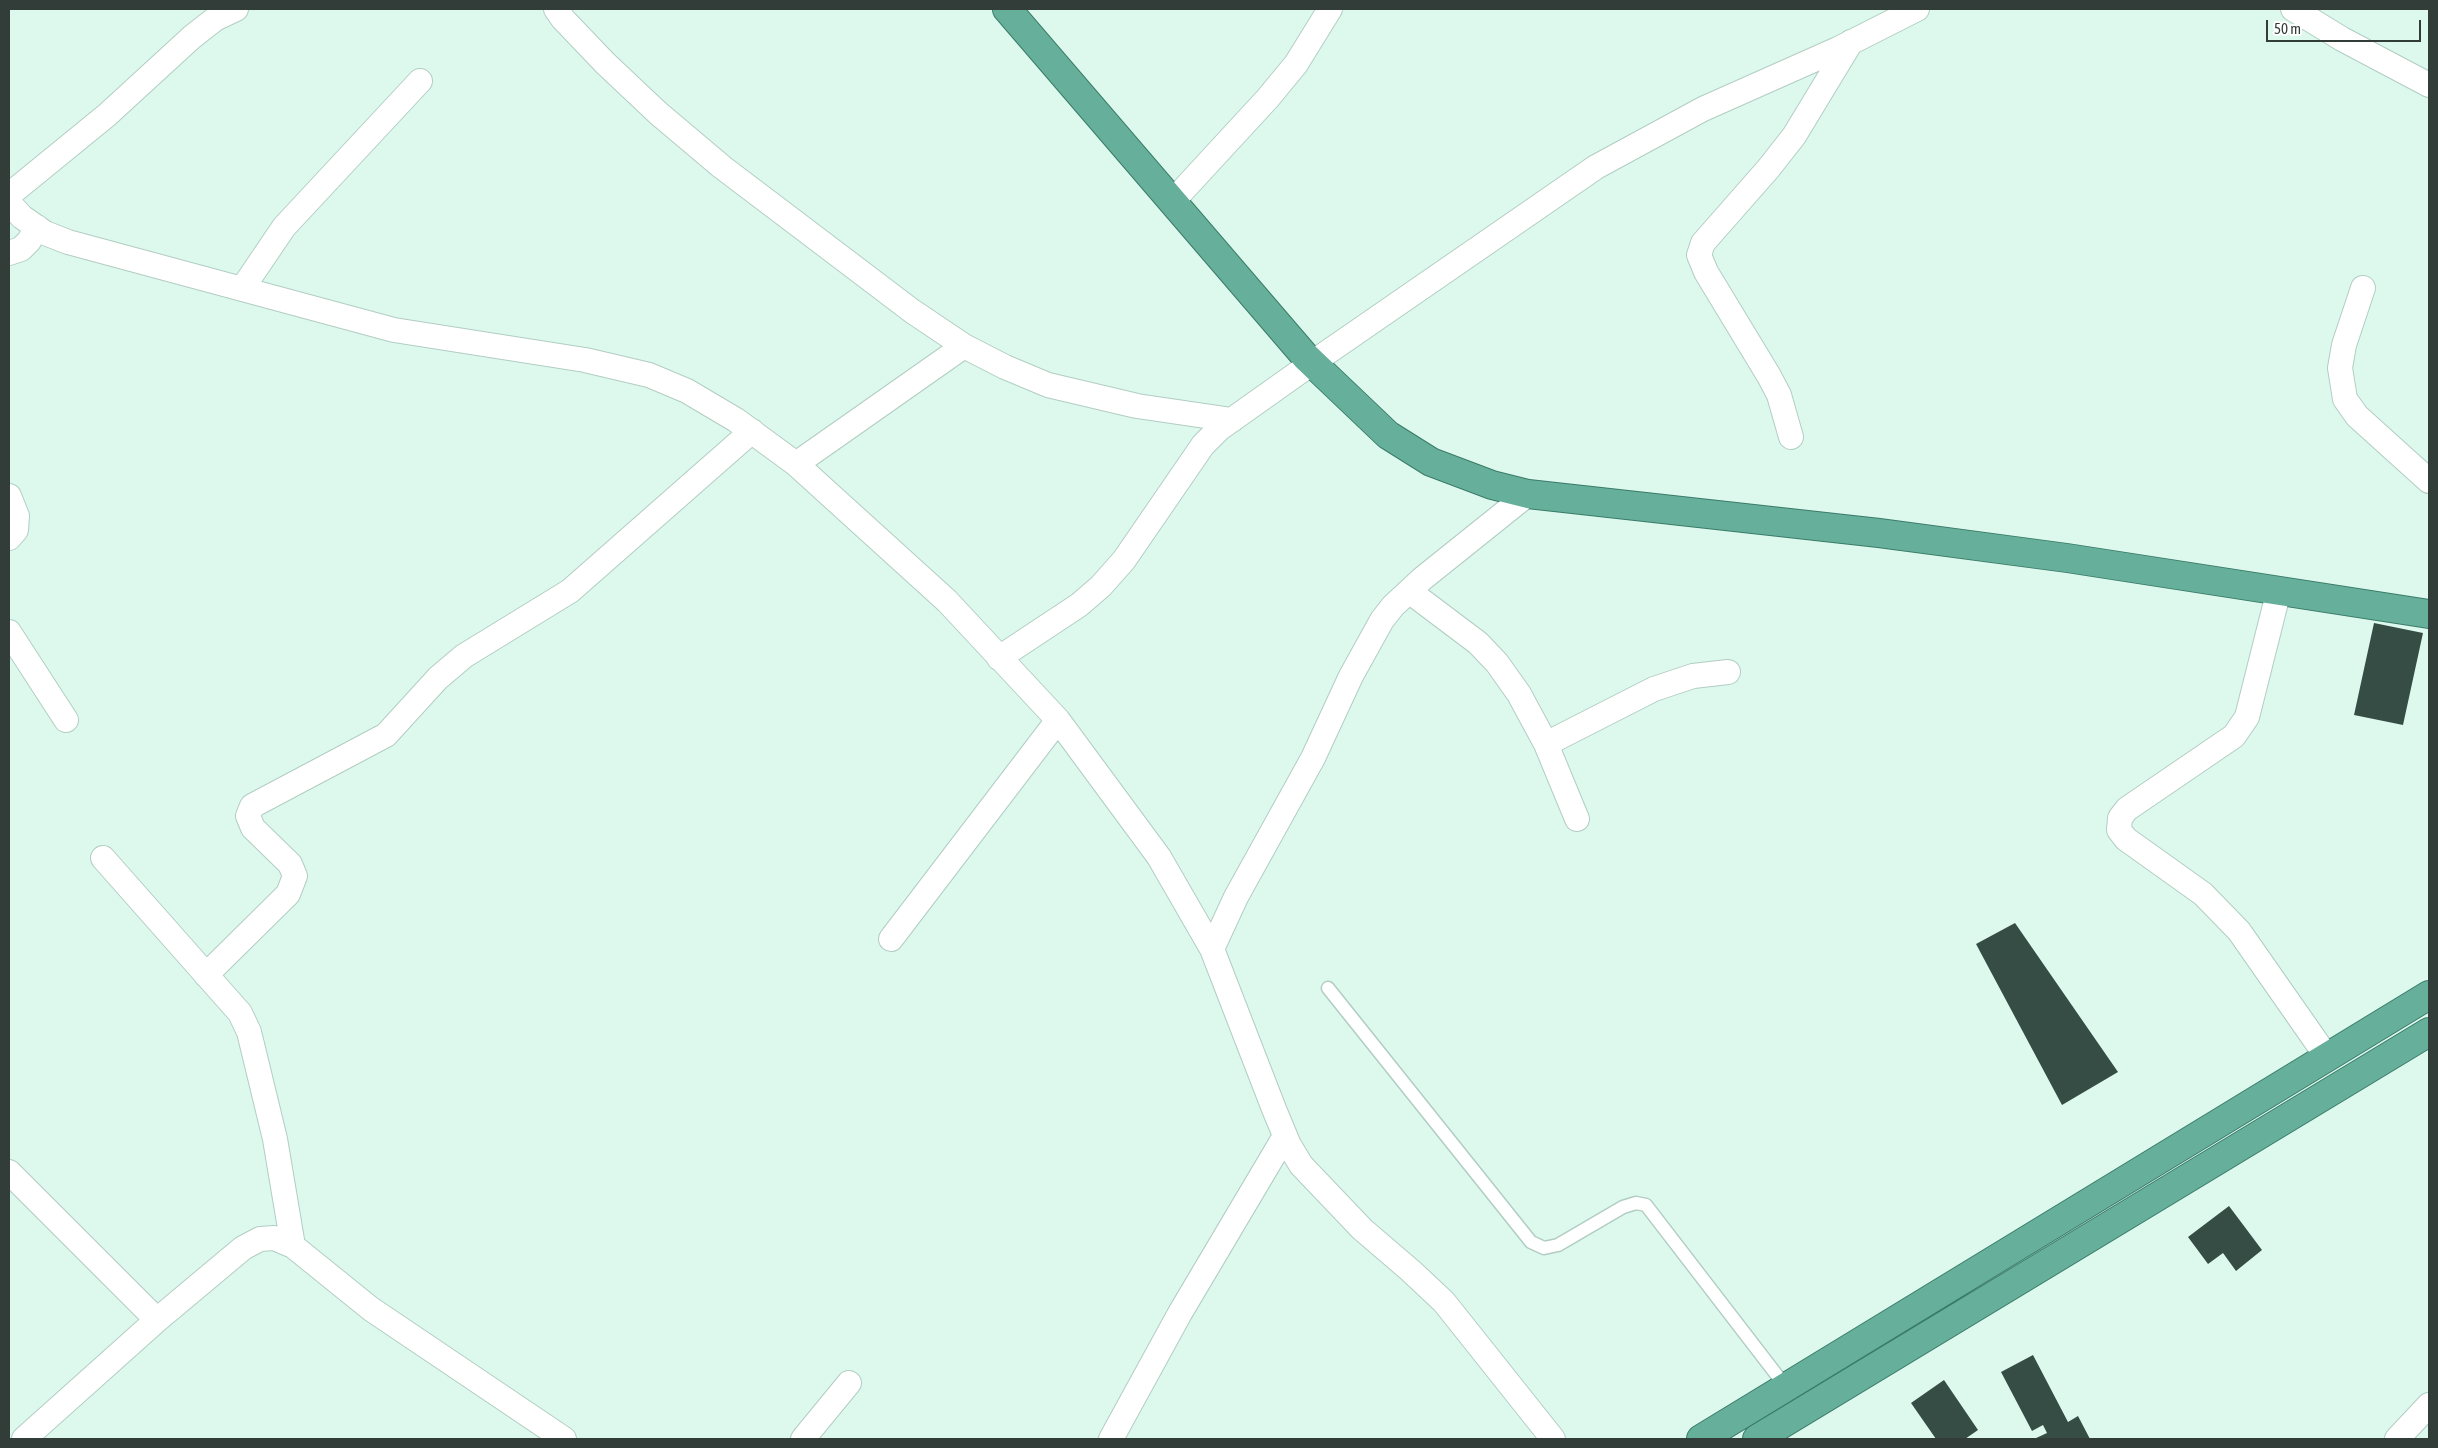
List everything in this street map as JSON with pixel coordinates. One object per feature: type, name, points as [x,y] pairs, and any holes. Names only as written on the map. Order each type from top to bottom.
[{"type":"highway","points":[[1007,9],[1312,363],[1388,436],[1431,462],[1492,485],[1528,494],[1879,533],[2279,590],[2429,614]]},
{"type":"highway","points":[[1701,1439],[2429,995]]},
{"type":"highway","points":[[1757,1439],[2429,1032]]},
{"type":"street","points":[[9,195],[107,115],[192,37],[215,20],[236,9]]},
{"type":"street","points":[[556,9],[563,19],[625,82],[658,113],[722,167],[912,311],[964,346],[1005,367],[1048,385],[1137,406],[1232,420]]},
{"type":"street","points":[[1173,201],[1268,98],[1296,64],[1330,9]]},
{"type":"street","points":[[1000,658],[1079,605],[1101,586],[1124,560],[1203,446],[1232,420],[1312,363],[1596,167],[1702,109],[1851,42],[1917,9]]},
{"type":"street","points":[[2293,9],[2342,39],[2429,85]]},
{"type":"street","points":[[1791,437],[1779,395],[1706,272],[1699,255],[1704,243],[1794,136],[1851,42]]},
{"type":"street","points":[[242,289],[284,228],[420,81]]},
{"type":"street","points":[[9,203],[22,217],[37,228],[68,242],[394,330],[585,360],[649,375],[687,391],[752,431],[796,464],[947,601],[1058,720],[1159,857],[1212,949],[1285,1136],[1301,1165],[1362,1229],[1411,1270],[1444,1302],[1553,1439]]},
{"type":"street","points":[[9,253],[21,249],[29,241],[37,228]]},
{"type":"street","points":[[2362,288],[2340,368],[2345,399],[2357,416],[2429,481]]},
{"type":"street","points":[[796,464],[964,346]]},
{"type":"street","points":[[206,975],[288,894],[295,876],[290,864],[253,828],[248,816],[252,806],[386,735],[438,678],[464,656],[570,591],[752,431]]},
{"type":"street","points":[[1212,949],[1236,897],[1313,758],[1371,638],[1393,606],[1528,494]]},
{"type":"street","points":[[9,496],[17,516],[16,530],[9,538]]},
{"type":"street","points":[[2279,590],[2248,717],[2234,736],[2127,810],[2120,818],[2119,830],[2126,840],[2203,894],[2239,931],[2327,1057]]},
{"type":"street","points":[[1409,591],[1478,643],[1497,663],[1520,694],[1546,744],[1577,819]]},
{"type":"street","points":[[9,632],[66,720]]},
{"type":"street","points":[[1546,744],[1654,689],[1693,676],[1728,672]]},
{"type":"street","points":[[891,938],[1058,720]]},
{"type":"street","points":[[103,858],[240,1014],[249,1032],[275,1139],[293,1246]]},
{"type":"street","points":[[1111,1439],[1180,1313],[1285,1136]]},
{"type":"street","points":[[9,1172],[157,1320]]},
{"type":"street","points":[[24,1439],[157,1320],[243,1248],[260,1239],[274,1238],[293,1246],[371,1309],[460,1371],[564,1439]]},
{"type":"street","points":[[803,1439],[849,1383]]},
{"type":"street","points":[[2397,1439],[2429,1405]]},
{"type":"lane","points":[[1328,988],[1531,1242],[1544,1248],[1558,1245],[1623,1207],[1636,1203],[1646,1205],[1786,1387]]},
{"type":"building","points":[[2374,623],[2423,633],[2403,725],[2354,715]]},
{"type":"building","points":[[2015,923],[2118,1072],[2062,1105],[1976,944]]},
{"type":"building","points":[[2229,1206],[2262,1250],[2236,1271],[2223,1253],[2208,1264],[2188,1237]]},
{"type":"building","points":[[2033,1355],[2068,1422],[2078,1416],[2090,1439],[2034,1439],[2047,1433],[2043,1425],[2032,1431],[2001,1372]]},
{"type":"building","points":[[1944,1380],[1978,1430],[1965,1439],[1936,1439],[1911,1403]]}]
